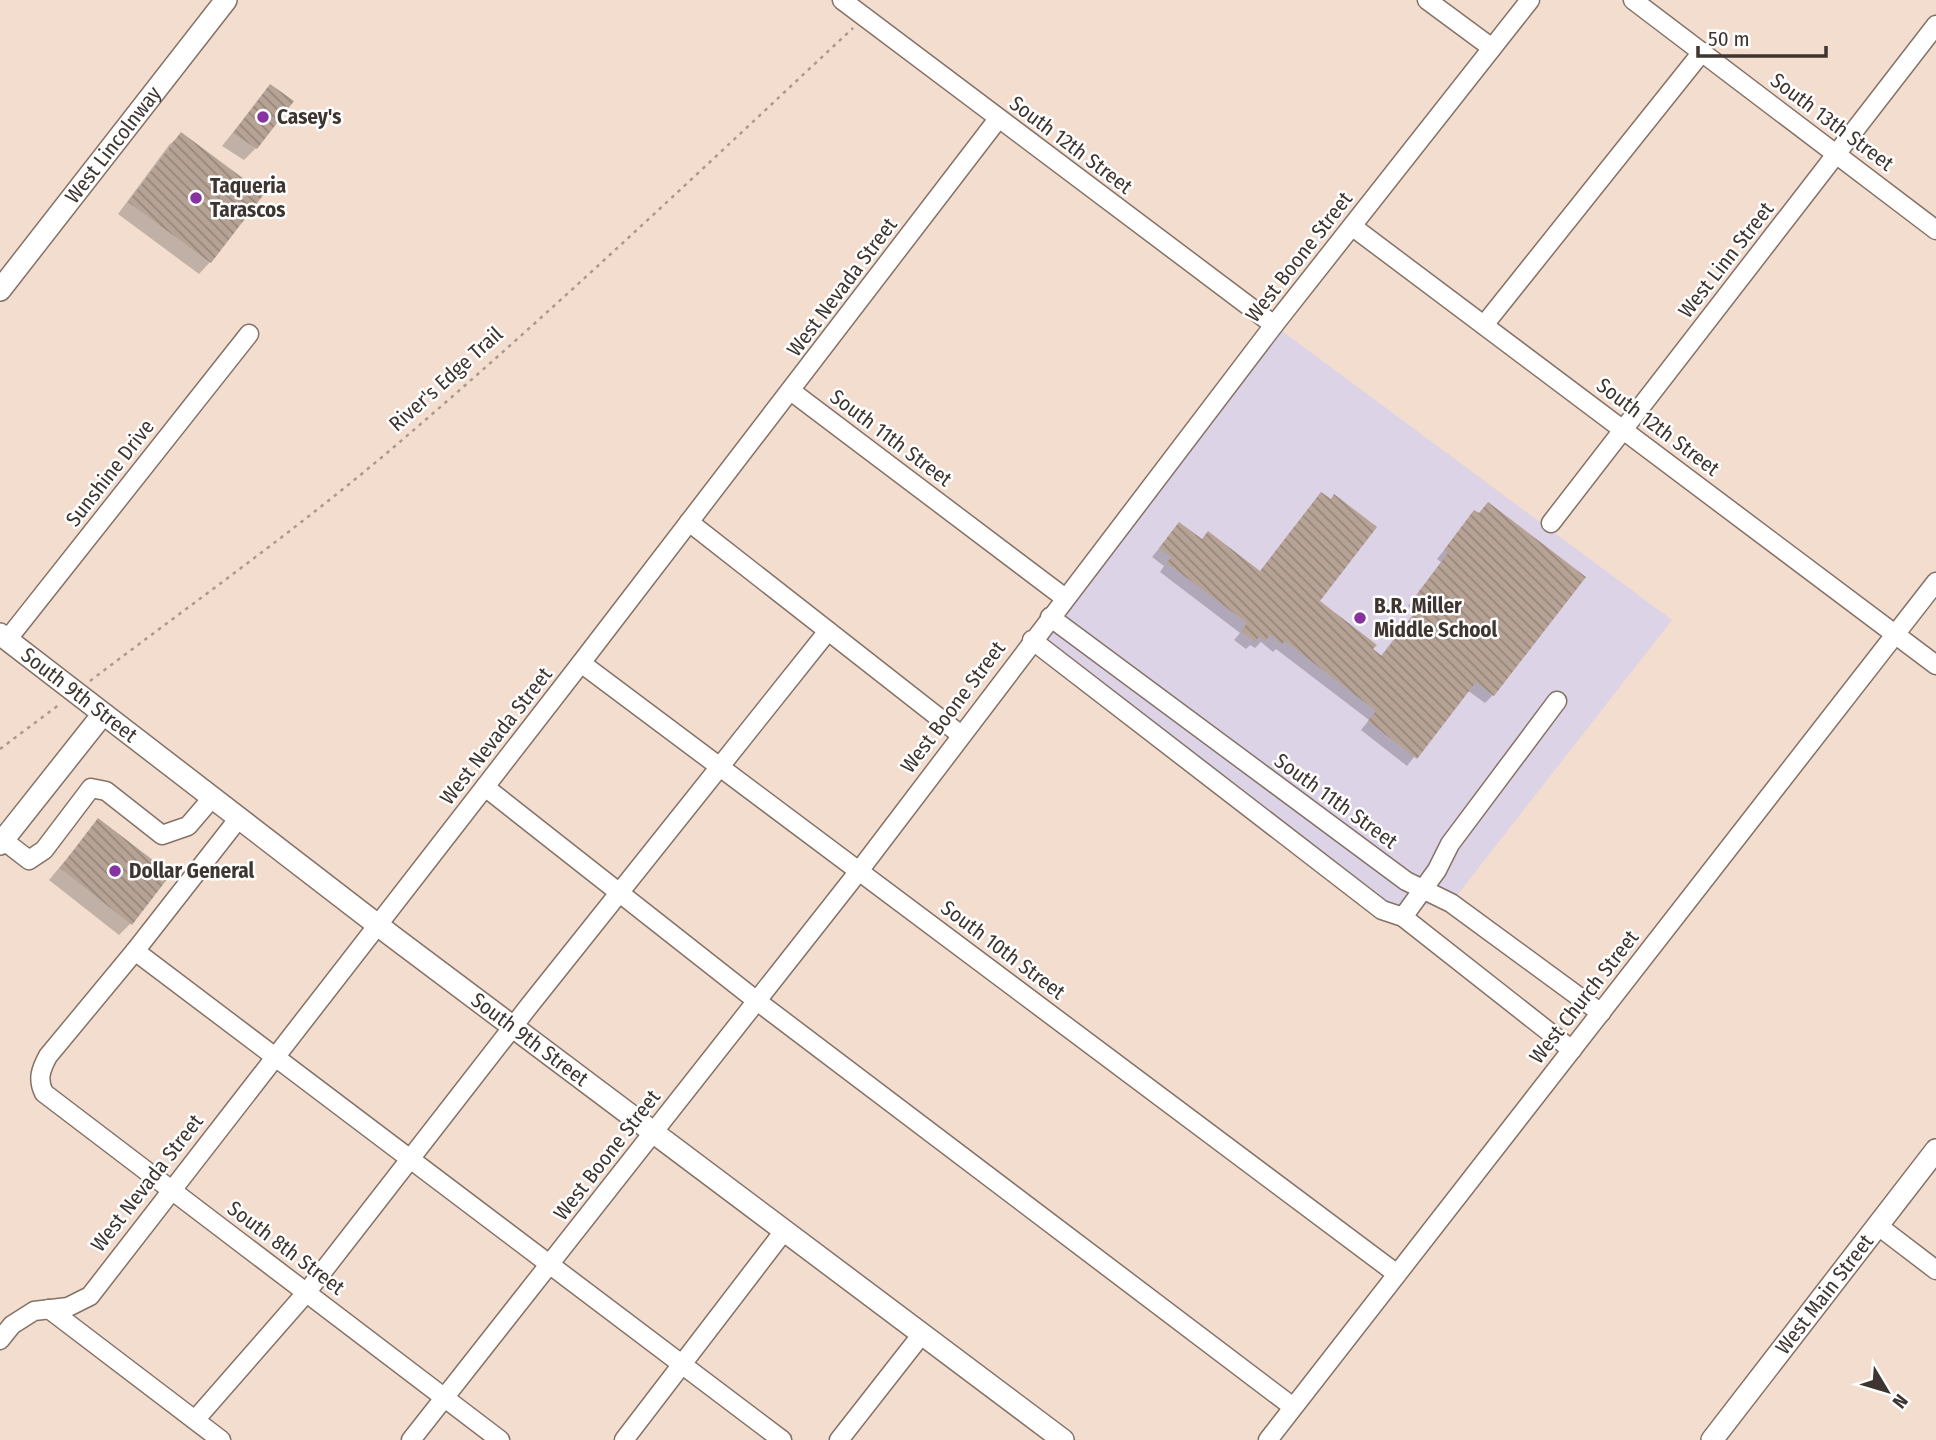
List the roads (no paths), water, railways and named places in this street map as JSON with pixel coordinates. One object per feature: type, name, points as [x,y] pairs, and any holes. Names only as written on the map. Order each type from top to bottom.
[{"type":"main road","name":"West Lincolnway","points":[[0,290],[226,0]]},
{"type":"main road","name":"South 9th Street","points":[[4,637],[378,925],[1058,1439]]},
{"type":"main road","points":[[1,842],[103,715]]},
{"type":"main road","name":"West Main Street","points":[[1712,1440],[1936,1150]]},
{"type":"street","name":"South 12th Street","points":[[842,0],[1274,325]]},
{"type":"street","points":[[1427,0],[1492,48]]},
{"type":"street","name":"West Boone Street","points":[[411,1440],[859,871],[1274,325],[1530,0]]},
{"type":"street","name":"South 13th Street","points":[[1633,0],[1936,230]]},
{"type":"street","name":"West Linn Street","points":[[1550,523],[1936,25]]},
{"type":"street","points":[[1484,326],[1702,52]]},
{"type":"street","name":"West Nevada Street","points":[[0,1339],[12,1325],[34,1311],[68,1307],[89,1296],[581,663],[998,119]]},
{"type":"street","name":"South 12th Street","points":[[1353,227],[1936,665]]},
{"type":"street","name":"Sunshine Drive","points":[[4,637],[249,334]]},
{"type":"street","name":"South 11th Street","points":[[791,390],[1065,597]]},
{"type":"street","points":[[689,522],[961,735]]},
{"type":"street","name":"West Church Street","points":[[1268,1440],[1936,582]]},
{"type":"street","name":"South 11th Street","points":[[1050,617],[1406,881],[1451,903],[1601,1013]]},
{"type":"street","points":[[195,1420],[306,1293],[513,1027],[828,631]]},
{"type":"street","points":[[1032,640],[1382,910],[1403,917],[1572,1050]]},
{"type":"street","name":"South 10th Street","points":[[581,663],[1397,1274]]},
{"type":"street","points":[[1403,917],[1437,870],[1450,844],[1557,701]]},
{"type":"street","points":[[485,787],[757,1001],[1293,1408]]},
{"type":"street","points":[[1,842],[29,860],[44,850],[92,788],[106,791],[162,835],[188,826],[212,798]]},
{"type":"street","points":[[239,818],[135,951],[782,1440]]},
{"type":"street","name":"South 8th Street","points":[[135,951],[48,1056],[40,1071],[39,1084],[44,1093],[500,1440]]},
{"type":"street","points":[[1877,1225],[1936,1270]]},
{"type":"street","points":[[624,1440],[784,1231]]},
{"type":"street","points":[[49,1309],[221,1440]]},
{"type":"street","points":[[839,1440],[922,1334]]},
{"type":"place","name":"Casey's","points":[[263,117]]},
{"type":"place","name":"Taqueria Tarascos","points":[[196,198]]},
{"type":"place","name":"B.R. Miller Middle School","points":[[1360,618]]},
{"type":"place","name":"Dollar General","points":[[115,871]]}]
